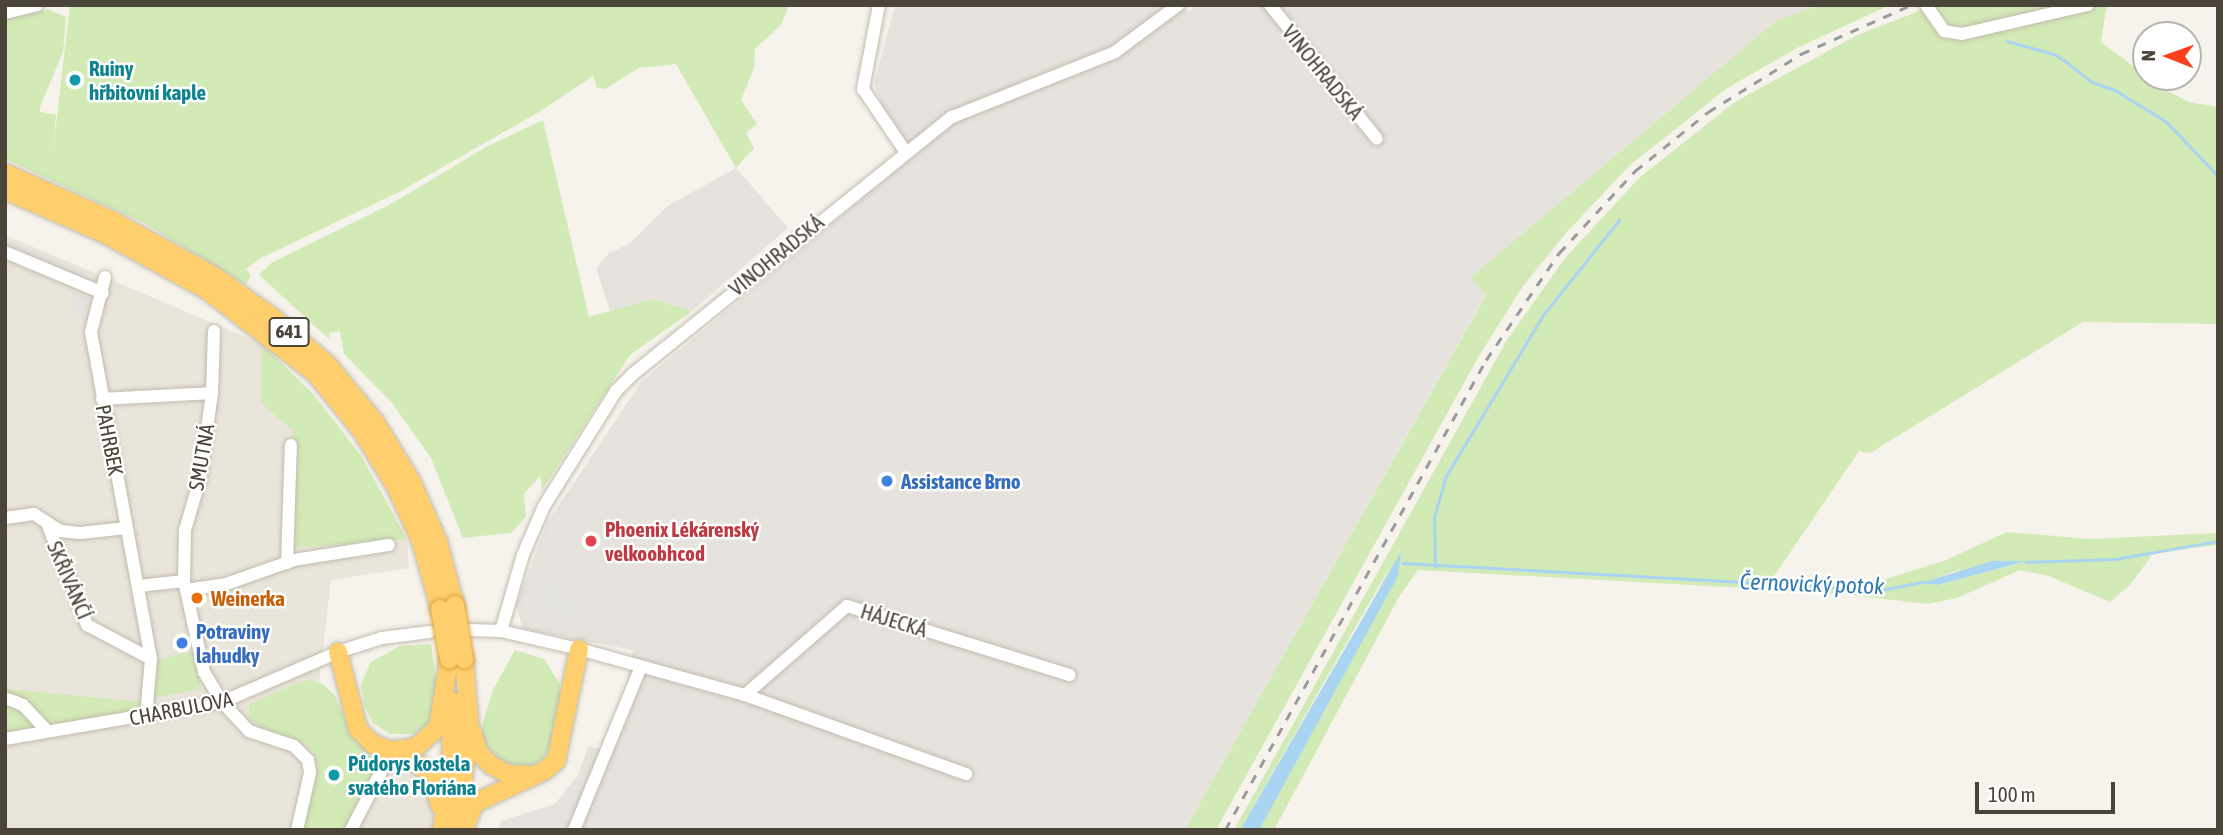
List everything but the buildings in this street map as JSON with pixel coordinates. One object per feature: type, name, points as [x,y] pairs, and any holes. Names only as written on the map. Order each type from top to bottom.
[{"type":"highway","name":"641","points":[[5,173],[111,220],[214,276],[271,316],[328,365],[376,422],[411,481],[438,542],[456,659],[469,720],[460,830]]},
{"type":"highway","name":"641","points":[[5,190],[105,234],[207,290],[316,374],[362,431],[396,487],[448,607]]},
{"type":"highway","points":[[460,830],[475,803],[540,774],[554,764],[562,745],[579,649]]},
{"type":"highway","points":[[338,652],[358,729],[373,744],[398,751],[435,778],[442,830]]},
{"type":"highway","name":"641","points":[[442,830],[452,743],[456,659]]},
{"type":"highway","points":[[398,751],[421,744],[438,728],[456,659]]},
{"type":"highway","points":[[469,720],[477,749],[491,765],[513,775],[540,774]]},
{"type":"street","points":[[5,13],[37,5]]},
{"type":"street","points":[[879,5],[863,89],[905,151]]},
{"type":"street","name":"VINOHRADSKÁ","points":[[501,631],[523,555],[544,506],[616,391],[719,300],[905,151],[977,105],[1115,52],[1178,5]]},
{"type":"street","name":"VINOHRADSKÁ","points":[[1270,5],[1377,139]]},
{"type":"street","points":[[1926,5],[1944,31],[1962,34],[2088,5]]},
{"type":"street","points":[[5,252],[103,293]]},
{"type":"street","name":"PAHRBEK","points":[[105,276],[103,293],[91,332],[151,659],[146,716]]},
{"type":"street","name":"SMUTNÁ","points":[[214,331],[212,393],[200,479],[185,530],[185,586],[204,671],[222,702],[249,731],[293,746],[308,760],[310,773],[297,830]]},
{"type":"street","points":[[102,399],[212,393]]},
{"type":"street","points":[[287,563],[291,446]]},
{"type":"street","name":"SKŘIVÁNČÍ","points":[[5,518],[34,514],[47,523],[87,625],[151,659]]},
{"type":"street","points":[[47,523],[80,533],[127,528]]},
{"type":"street","points":[[139,586],[226,584],[287,563],[389,545]]},
{"type":"street","name":"HÁJECKÁ","points":[[745,695],[847,606],[1070,676]]},
{"type":"street","points":[[470,630],[501,631],[579,649],[745,695],[966,774]]},
{"type":"street","name":"CHARBULOVA","points":[[5,738],[222,702],[338,652],[382,638],[430,632]]},
{"type":"street","points":[[574,830],[641,667]]},
{"type":"street","points":[[5,698],[36,715],[47,732]]},
{"type":"street","points":[[351,830],[383,768]]},
{"type":"shaded area","points":[[895,5],[1183,5],[1189,11],[1197,5],[1820,5],[1777,20],[1471,277],[1486,294],[1185,830],[498,830],[501,821],[555,804],[578,775],[588,746],[601,749],[626,687],[633,650],[523,629],[516,605],[547,523],[641,382],[917,153],[887,115],[874,84]]},
{"type":"shaded area","points":[[736,168],[788,228],[692,311],[652,299],[610,311],[596,268],[609,253],[629,244],[669,205]]},
{"type":"shaded area","points":[[5,235],[262,344],[261,403],[293,431],[291,548],[407,540],[409,568],[331,580],[318,693],[367,755],[396,759],[425,774],[436,795],[433,830],[6,830]]},
{"type":"shaded area","points":[[5,240],[86,272],[83,280],[5,248]]},
{"type":"shaded area","points":[[73,291],[91,299],[83,317],[71,312],[76,301],[70,298]]},
{"type":"shaded area","points":[[551,574],[580,608],[561,625],[532,590]]},
{"type":"green space","points":[[70,5],[789,5],[781,25],[755,49],[754,68],[741,100],[757,124],[746,133],[754,148],[736,168],[676,64],[639,68],[605,89],[597,88],[593,76],[539,112],[399,192],[261,258],[246,269],[251,275],[246,285],[144,223],[5,159],[5,13],[49,10],[66,17],[63,52],[40,107],[40,112],[56,115],[53,151]]},
{"type":"green space","points":[[1820,5],[1890,5],[1797,48],[1726,89],[1630,165],[1566,233],[1523,286],[1479,356],[1216,830],[1185,830],[1486,295],[1471,277],[1777,20]]},
{"type":"green space","points":[[1935,5],[2107,5],[2101,42],[2132,65],[2132,91],[2167,91],[2189,102],[2218,107],[2218,324],[2083,322],[1870,453],[1859,451],[1772,579],[1877,582],[1946,560],[2007,532],[2090,539],[2218,533],[2218,545],[2154,552],[2130,585],[2110,602],[2049,576],[2020,570],[1957,598],[1927,604],[1833,593],[1418,570],[1399,597],[1274,830],[1259,830],[1393,561],[1240,830],[1234,830],[1507,340],[1565,258],[1640,177],[1735,102],[1857,35]],"holes":[[[2024,562],[1937,585],[1923,583],[1955,571]]]},
{"type":"green space","points":[[543,120],[589,317],[652,299],[692,311],[630,355],[542,490],[540,476],[524,494],[526,517],[511,533],[463,538],[431,458],[392,403],[344,354],[340,331],[329,333],[330,340],[259,275],[271,263],[391,204],[486,147]]},
{"type":"green space","points":[[262,344],[314,395],[362,457],[407,540],[291,548],[293,431],[261,403]]},
{"type":"green space","points":[[431,644],[437,686],[435,711],[427,725],[414,734],[390,734],[373,723],[364,705],[361,684],[371,662],[400,646]]},
{"type":"green space","points":[[515,650],[544,659],[560,684],[560,706],[549,752],[531,769],[499,766],[482,742],[482,725],[493,690]]},
{"type":"green space","points":[[195,651],[201,689],[152,698],[154,660]]},
{"type":"green space","points":[[305,680],[321,683],[334,694],[357,743],[381,757],[343,830],[303,830],[317,769],[314,753],[306,743],[261,729],[249,717],[249,704]]},
{"type":"green space","points":[[5,689],[145,702],[139,713],[7,735]]},
{"type":"water","points":[[1401,552],[1398,576],[1259,830],[1240,830]]},
{"type":"water","points":[[1992,561],[2027,561],[1937,585],[1921,583]]},
{"type":"waterway","points":[[2007,41],[2057,55],[2092,82],[2115,90],[2167,122],[2218,176]]},
{"type":"waterway","points":[[1435,567],[1434,517],[1446,476],[1543,315],[1619,220]]},
{"type":"waterway","name":"Černovický potok","points":[[2026,562],[2115,559],[2218,541]]},
{"type":"waterway","name":"Černovický potok","points":[[1403,563],[1881,590],[1923,582]]},
{"type":"railway","points":[[1225,830],[1486,360],[1559,253],[1635,171],[1708,112],[1801,54],[1911,5]]},
{"type":"place","name":"Ruiny hřbitovní kaple","points":[[75,80]]},
{"type":"place","name":"Assistance Brno","points":[[887,481]]},
{"type":"place","name":"Phoenix Lékárenský velkoobhcod","points":[[591,541]]},
{"type":"place","name":"Weinerka","points":[[197,598]]},
{"type":"place","name":"Potraviny lahudky","points":[[182,643]]},
{"type":"place","name":"Půdorys kostela svatého Floriána","points":[[334,775]]}]
